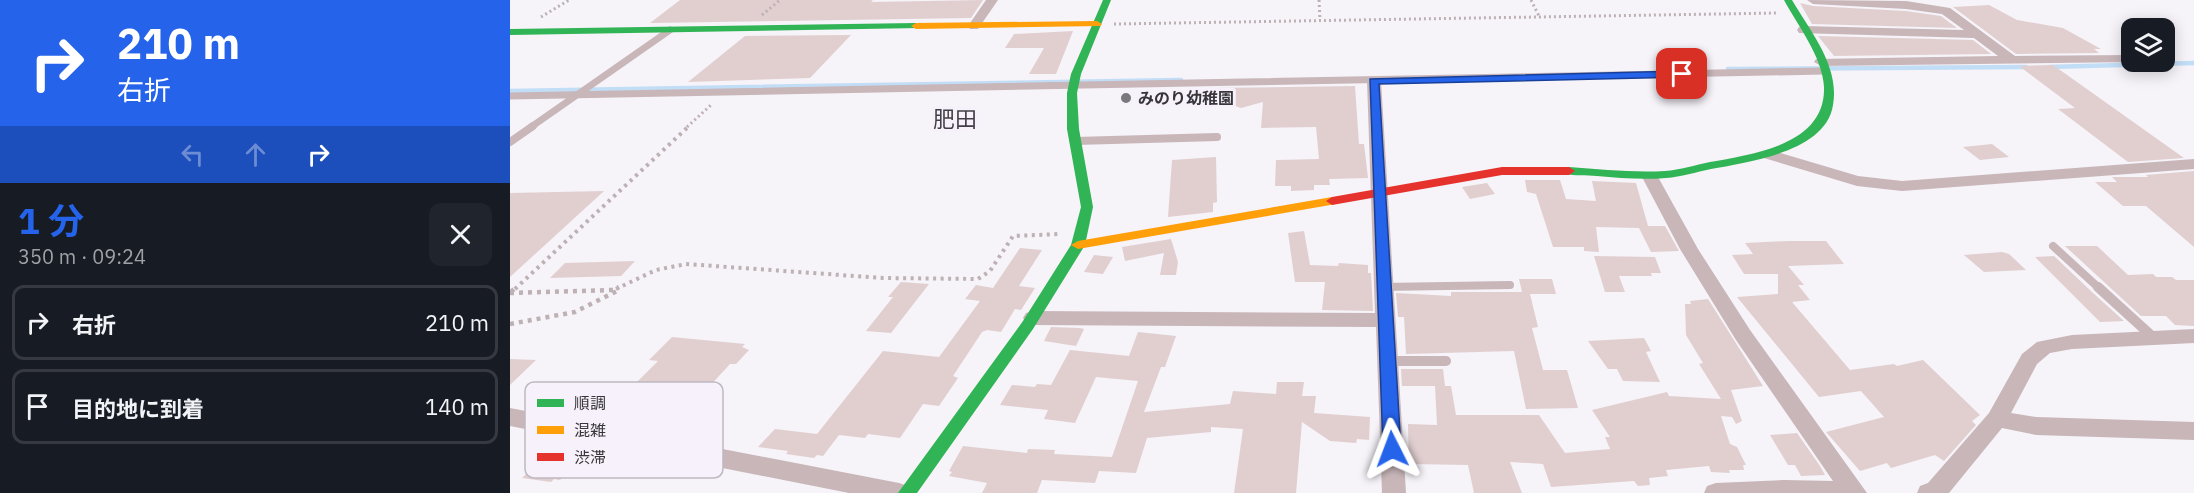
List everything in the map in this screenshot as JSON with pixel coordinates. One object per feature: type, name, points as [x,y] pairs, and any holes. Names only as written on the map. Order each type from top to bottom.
[{"type":"street","points":[[974,26],[992,0]]},
{"type":"street","points":[[907,493],[1033,318],[1079,239],[1087,207],[1071,101],[1074,82],[1107,0]]},
{"type":"street","points":[[1813,0],[1906,5],[1946,10],[2012,60]]},
{"type":"street","points":[[1079,239],[1516,170],[1650,177],[1770,154],[1802,138],[1821,125],[1827,108],[1829,87],[1822,67],[1791,7]]},
{"type":"street","points":[[510,32],[1097,24]]},
{"type":"street","points":[[1803,30],[1977,34]]},
{"type":"street","points":[[1822,67],[2012,60],[2121,59]]},
{"type":"street","points":[[1374,81],[1394,493]]},
{"type":"street","points":[[1770,154],[1857,181],[1902,186],[2194,164]]},
{"type":"street","points":[[1650,177],[1689,249],[1743,335],[1854,493]]},
{"type":"street","points":[[1033,318],[1385,320]]},
{"type":"street","points":[[1929,493],[1937,490],[1997,419],[2029,359],[2044,347],[2072,342],[2194,336]]},
{"type":"street","points":[[510,417],[525,420]]},
{"type":"street","points":[[1997,419],[2036,426],[2194,431]]},
{"type":"street","points":[[723,459],[899,493]]},
{"type":"street","points":[[1716,493],[1830,489],[1854,493]]},
{"type":"lane","points":[[510,142],[669,30]]},
{"type":"lane","points":[[510,96],[583,92],[725,92],[1074,82],[1374,81],[1822,67]]},
{"type":"lane","points":[[1076,141],[1217,137]]},
{"type":"lane","points":[[2053,246],[2154,338]]},
{"type":"lane","points":[[1383,287],[1510,285]]},
{"type":"lane","points":[[1387,361],[1446,361]]},
{"type":"path","points":[[1319,0],[1320,20]]},
{"type":"path","points":[[1531,0],[1539,16]]},
{"type":"path","points":[[1097,24],[1539,16],[1791,7]]},
{"type":"path","points":[[510,293],[725,92]]},
{"type":"path","points":[[510,324],[575,312],[656,270],[686,264],[883,278],[978,279],[990,271],[1013,236],[1079,239]]},
{"type":"path","points":[[510,293],[602,291],[622,287]]},
{"type":"building","points":[[680,0],[873,0],[871,2],[983,0],[971,18],[650,23]]},
{"type":"building","points":[[1800,3],[1941,16],[1957,28],[1812,24]]},
{"type":"building","points":[[1989,5],[2017,20],[2063,28],[2101,49],[2094,49],[2099,53],[2016,54],[1953,7]]},
{"type":"building","points":[[1073,31],[1056,74],[1029,74],[1044,48],[1005,48],[1014,34]]},
{"type":"building","points":[[851,35],[810,78],[688,82],[745,36]]},
{"type":"building","points":[[1818,36],[1973,40],[1991,54],[1834,56]]},
{"type":"building","points":[[2053,65],[2184,158],[2128,162],[2058,109],[2075,108],[2019,66]]},
{"type":"building","points":[[1355,86],[1359,144],[1364,144],[1368,178],[1329,179],[1330,185],[1314,185],[1314,190],[1291,191],[1291,186],[1275,186],[1276,160],[1319,159],[1316,127],[1261,128],[1263,102],[1241,108],[1229,104],[1207,104],[1210,88]]},
{"type":"building","points":[[1992,144],[2009,157],[1980,160],[1963,147]]},
{"type":"building","points":[[1216,157],[1217,202],[1213,203],[1213,212],[1168,217],[1172,160]]},
{"type":"building","points":[[2194,171],[2194,247],[2146,206],[2123,206],[2095,182],[2117,182],[2112,177],[2148,177],[2146,175]]},
{"type":"building","points":[[1525,180],[1560,180],[1566,199],[1596,201],[1592,181],[1636,183],[1648,226],[1665,226],[1679,251],[1651,252],[1639,228],[1596,227],[1599,252],[1584,251],[1584,247],[1553,247],[1536,194],[1527,192]]},
{"type":"building","points":[[1487,183],[1495,194],[1470,199],[1462,187]]},
{"type":"building","points":[[604,191],[510,277],[510,193]]},
{"type":"building","points":[[1304,231],[1310,265],[1338,266],[1339,263],[1368,265],[1368,273],[1371,273],[1373,311],[1322,310],[1325,282],[1295,282],[1288,233]]},
{"type":"building","points":[[1171,239],[1178,262],[1176,275],[1160,275],[1164,253],[1125,261],[1122,247]]},
{"type":"building","points":[[1826,241],[1844,264],[1788,266],[1804,285],[1798,285],[1810,300],[1792,302],[1850,370],[1894,364],[1897,366],[1923,360],[1980,415],[1972,421],[1976,425],[1944,461],[1935,455],[1891,468],[1887,463],[1860,471],[1826,432],[1884,417],[1861,391],[1819,397],[1737,297],[1778,294],[1778,274],[1744,274],[1732,255],[1753,254],[1745,243]]},
{"type":"building","points":[[2065,246],[2097,246],[2128,275],[2153,274],[2156,277],[2172,277],[2176,280],[2194,280],[2194,326],[2175,325],[2166,316],[2141,316]]},
{"type":"building","points":[[1020,248],[1042,250],[1019,286],[1035,288],[1021,310],[1015,309],[1001,332],[987,330],[982,332],[953,376],[958,378],[939,406],[923,404],[900,438],[868,434],[865,438],[839,435],[823,456],[817,455],[814,458],[786,454],[788,451],[758,447],[775,429],[817,434],[883,351],[939,357],[980,301],[965,299],[976,285],[993,288]]},
{"type":"building","points":[[2002,252],[2009,254],[2026,270],[1984,272],[1964,255]]},
{"type":"building","points":[[1094,255],[1113,257],[1103,274],[1084,272]]},
{"type":"building","points":[[1594,256],[1655,257],[1661,273],[1651,273],[1652,276],[1619,276],[1625,292],[1605,292]]},
{"type":"building","points":[[2054,256],[2124,321],[2100,322],[2035,257]]},
{"type":"building","points":[[635,261],[621,276],[550,278],[565,263]]},
{"type":"building","points":[[1519,279],[1552,279],[1556,294],[1530,294],[1538,327],[1532,328],[1543,370],[1567,370],[1578,408],[1526,409],[1514,351],[1406,354],[1404,317],[1398,317],[1396,293],[1451,296],[1451,292],[1522,292]]},
{"type":"building","points":[[901,282],[929,284],[891,333],[866,331],[893,297],[888,297]]},
{"type":"building","points":[[1708,299],[1763,386],[1731,390],[1742,421],[1736,424],[1732,417],[1721,416],[1730,444],[1737,447],[1746,465],[1743,465],[1744,470],[1729,470],[1730,473],[1711,472],[1709,466],[1666,470],[1668,476],[1649,478],[1650,485],[1638,486],[1634,481],[1551,487],[1543,464],[1510,462],[1522,493],[1474,493],[1468,465],[1409,464],[1408,424],[1437,425],[1435,386],[1451,386],[1456,415],[1539,415],[1565,453],[1610,449],[1605,437],[1610,437],[1592,410],[1667,392],[1669,396],[1721,399],[1699,364],[1703,363],[1686,335],[1685,304],[1691,304],[1690,301]]},
{"type":"building","points":[[1051,327],[1084,329],[1076,346],[1044,341]]},
{"type":"building","points":[[1138,332],[1176,336],[1165,367],[1161,367],[1144,412],[1230,404],[1233,391],[1276,394],[1277,382],[1304,382],[1302,396],[1316,396],[1314,413],[1370,417],[1369,440],[1357,439],[1356,443],[1330,441],[1302,422],[1296,493],[1234,493],[1243,429],[1211,427],[1211,432],[1147,438],[1136,473],[1099,471],[1095,483],[1042,480],[1037,493],[982,493],[987,483],[949,476],[952,472],[949,471],[963,446],[1027,453],[1028,449],[1055,450],[1054,454],[1112,457],[1138,381],[1096,377],[1075,423],[1044,419],[1048,410],[1000,405],[1012,385],[1035,387],[1037,384],[1051,385],[1070,350],[1129,356]]},
{"type":"building","points":[[672,337],[745,344],[742,347],[749,350],[736,364],[730,364],[713,382],[637,382],[658,361],[649,360]]},
{"type":"building","points":[[1644,338],[1651,351],[1646,352],[1660,382],[1623,381],[1617,369],[1608,369],[1588,341]]},
{"type":"building","points":[[510,359],[536,360],[510,385]]},
{"type":"building","points":[[1401,369],[1443,369],[1445,386],[1402,386]]},
{"type":"building","points":[[1797,433],[1825,475],[1801,476],[1795,465],[1788,465],[1770,435]]},
{"type":"building","points":[[525,475],[525,478],[562,478],[551,482],[522,478]]},
{"type":"waterway","points":[[2049,67],[2194,63]]},
{"type":"waterway","points":[[1728,69],[2026,67]]},
{"type":"waterway","points":[[510,91],[1181,80]]},
{"type":"traffic: fast","points":[[907,493],[1028,325],[1078,245],[1087,207],[1073,129],[1072,93],[1076,74],[1107,0]]},
{"type":"traffic: fast","points":[[1569,171],[1637,175],[1672,174],[1747,159],[1788,146],[1806,136],[1820,123],[1828,107],[1829,86],[1818,53],[1788,0]]},
{"type":"traffic: fast","points":[[510,32],[916,26]]},
{"type":"traffic: slow","points":[[916,26],[1097,24]]},
{"type":"traffic: slow","points":[[1078,245],[1332,201]]},
{"type":"traffic: jam","points":[[1332,201],[1502,171],[1569,171]]},
{"type":"place","name":"みのり幼稚園","points":[[1126,98]]},
{"type":"district","name":"肥田","points":[[955,118]]},
{"type":"route","points":[[1392,449],[1374,81],[1682,74]]}]
